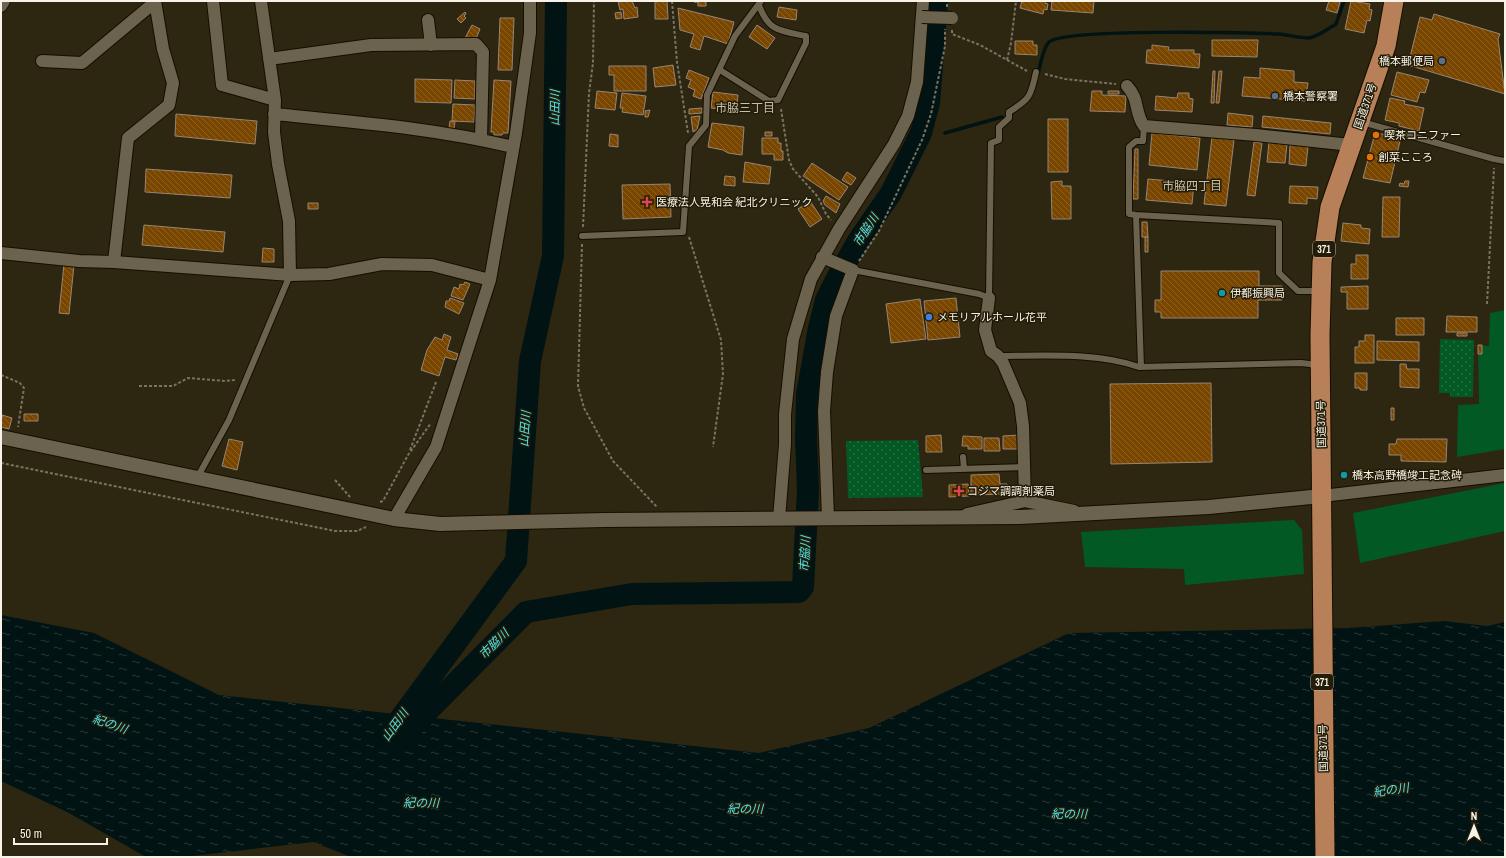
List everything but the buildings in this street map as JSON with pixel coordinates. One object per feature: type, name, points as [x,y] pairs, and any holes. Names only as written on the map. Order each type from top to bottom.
[{"type":"highway","name":"国道371号","points":[[1325,857],[1322,665],[1322,262],[1330,207],[1386,46],[1394,1]]},
{"type":"street","points":[[1,6],[4,1]]},
{"type":"street","points":[[213,1],[222,85],[275,100]]},
{"type":"street","points":[[261,1],[275,100],[274,132],[278,164],[289,221],[290,275]]},
{"type":"street","points":[[390,518],[436,447],[490,280],[513,147],[530,34],[530,1]]},
{"type":"street","points":[[779,519],[785,444],[785,414],[793,338],[811,279],[839,229],[894,144],[908,116],[917,82],[923,1]]},
{"type":"street","points":[[42,61],[82,63],[155,2]]},
{"type":"street","points":[[114,262],[128,138],[169,105],[173,83],[163,49],[155,2]]},
{"type":"street","points":[[922,17],[950,24]]},
{"type":"street","points":[[428,20],[430,45]]},
{"type":"street","points":[[269,59],[371,45],[476,44],[483,52],[481,139]]},
{"type":"street","points":[[1127,86],[1134,94],[1138,114],[1144,126],[1256,135],[1351,145]]},
{"type":"street","points":[[274,114],[368,124],[481,139],[513,147]]},
{"type":"street","points":[[1,253],[79,261],[114,262],[290,275],[329,274],[382,264],[432,265],[490,280]]},
{"type":"street","points":[[822,258],[853,270],[836,316],[827,372],[824,411],[828,518]]},
{"type":"street","points":[[989,298],[985,330],[991,351],[998,356],[1011,379],[1020,403],[1025,501]]},
{"type":"street","points":[[1,437],[390,518],[440,524],[604,520],[1020,517],[1322,502],[1505,475]]},
{"type":"street","points":[[950,518],[1025,501],[1085,514]]},
{"type":"lane","points":[[582,236],[683,232],[683,217],[690,146],[706,125],[707,95],[735,36],[760,3]]},
{"type":"lane","points":[[720,70],[769,100],[778,100],[806,43],[806,36],[789,33],[770,26],[763,18],[760,3]]},
{"type":"lane","points":[[853,270],[979,294],[989,298],[991,143],[999,140],[999,127],[1009,118],[1009,112],[1025,102],[1032,90],[1036,72]]},
{"type":"lane","points":[[1359,122],[1505,161]]},
{"type":"lane","points":[[1144,126],[1143,142],[1136,141],[1129,147],[1129,214],[1279,223],[1279,273],[1298,291],[1321,291]]},
{"type":"lane","points":[[1136,215],[1141,367]]},
{"type":"lane","points":[[197,478],[221,436],[290,275]]},
{"type":"lane","points":[[998,356],[1115,360],[1141,367],[1301,362],[1321,366]]},
{"type":"lane","points":[[963,457],[964,469]]},
{"type":"lane","points":[[926,470],[1023,467]]},
{"type":"path","points":[[594,1],[594,42],[582,236],[578,386],[584,408],[613,461],[669,520]]},
{"type":"path","points":[[672,1],[677,62],[690,146]]},
{"type":"path","points":[[1007,60],[1011,43],[1016,1]]},
{"type":"path","points":[[950,24],[952,34],[980,45],[1029,72],[1036,72],[1065,79],[1127,86]]},
{"type":"path","points":[[853,270],[879,231],[922,140],[931,114],[950,24]]},
{"type":"path","points":[[778,100],[782,110],[788,160],[818,198],[826,214],[839,229]]},
{"type":"path","points":[[1487,304],[1494,159]]},
{"type":"path","points":[[683,217],[721,340],[723,374],[713,447]]},
{"type":"path","points":[[1,375],[20,383],[24,388],[15,440]]},
{"type":"path","points":[[140,386],[173,386],[188,378],[225,381],[247,378]]},
{"type":"path","points":[[408,455],[436,382]]},
{"type":"path","points":[[377,502],[383,501],[408,455],[434,418]]},
{"type":"path","points":[[1,463],[335,531],[357,531],[390,518]]},
{"type":"path","points":[[335,480],[353,501]]},
{"type":"green space","points":[[1505,310],[1505,449],[1457,457],[1458,405],[1479,404],[1478,345],[1489,346],[1490,313]]},
{"type":"green space","points":[[1440,339],[1474,340],[1473,397],[1450,397],[1450,393],[1439,393]]},
{"type":"green space","points":[[918,440],[923,497],[848,498],[846,441]]},
{"type":"green space","points":[[1505,483],[1505,531],[1360,563],[1353,513]]},
{"type":"green space","points":[[1294,520],[1302,530],[1304,574],[1185,585],[1184,569],[1085,567],[1081,532]]},
{"type":"water","name":"紀の川","points":[[1,615],[94,633],[219,695],[759,753],[869,728],[1069,633],[1349,628],[1444,621],[1487,626],[1505,622],[1505,857],[351,857],[313,842],[184,857],[146,857],[69,813],[1,781]]},
{"type":"waterway","name":"山田川","points":[[386,738],[516,561],[530,361],[553,256],[556,1]]},
{"type":"waterway","name":"市脇川","points":[[401,738],[526,612],[632,594],[799,592],[803,587],[808,490],[806,439],[807,394],[819,328],[826,300],[836,280],[858,241],[891,193],[921,133],[929,103],[937,1]]},
{"type":"waterway","points":[[1039,70],[1042,55],[1049,42],[1062,38],[1088,35],[1158,32],[1279,34],[1309,38],[1336,24],[1344,1]]},
{"type":"waterway","points":[[945,133],[1002,117]]},
{"type":"place","name":"橋本郵便局","points":[[1442,61]]},
{"type":"place","name":"橋本警察署","points":[[1275,96]]},
{"type":"place","name":"喫茶コニファー","points":[[1376,135]]},
{"type":"place","name":"創菜こころ","points":[[1370,157]]},
{"type":"place","name":"医療法人晃和会 紀北クリニック","points":[[647,202]]},
{"type":"place","name":"伊都振興局","points":[[1222,293]]},
{"type":"place","name":"メモリアルホール花平","points":[[929,317]]},
{"type":"place","name":"橋本高野橋竣工記念碑","points":[[1344,475]]},
{"type":"place","name":"コジマ調調剤薬局","points":[[959,491]]},
{"type":"district","name":"市脇三丁目","points":[[745,108]]},
{"type":"district","name":"市脇四丁目","points":[[1192,186]]}]
